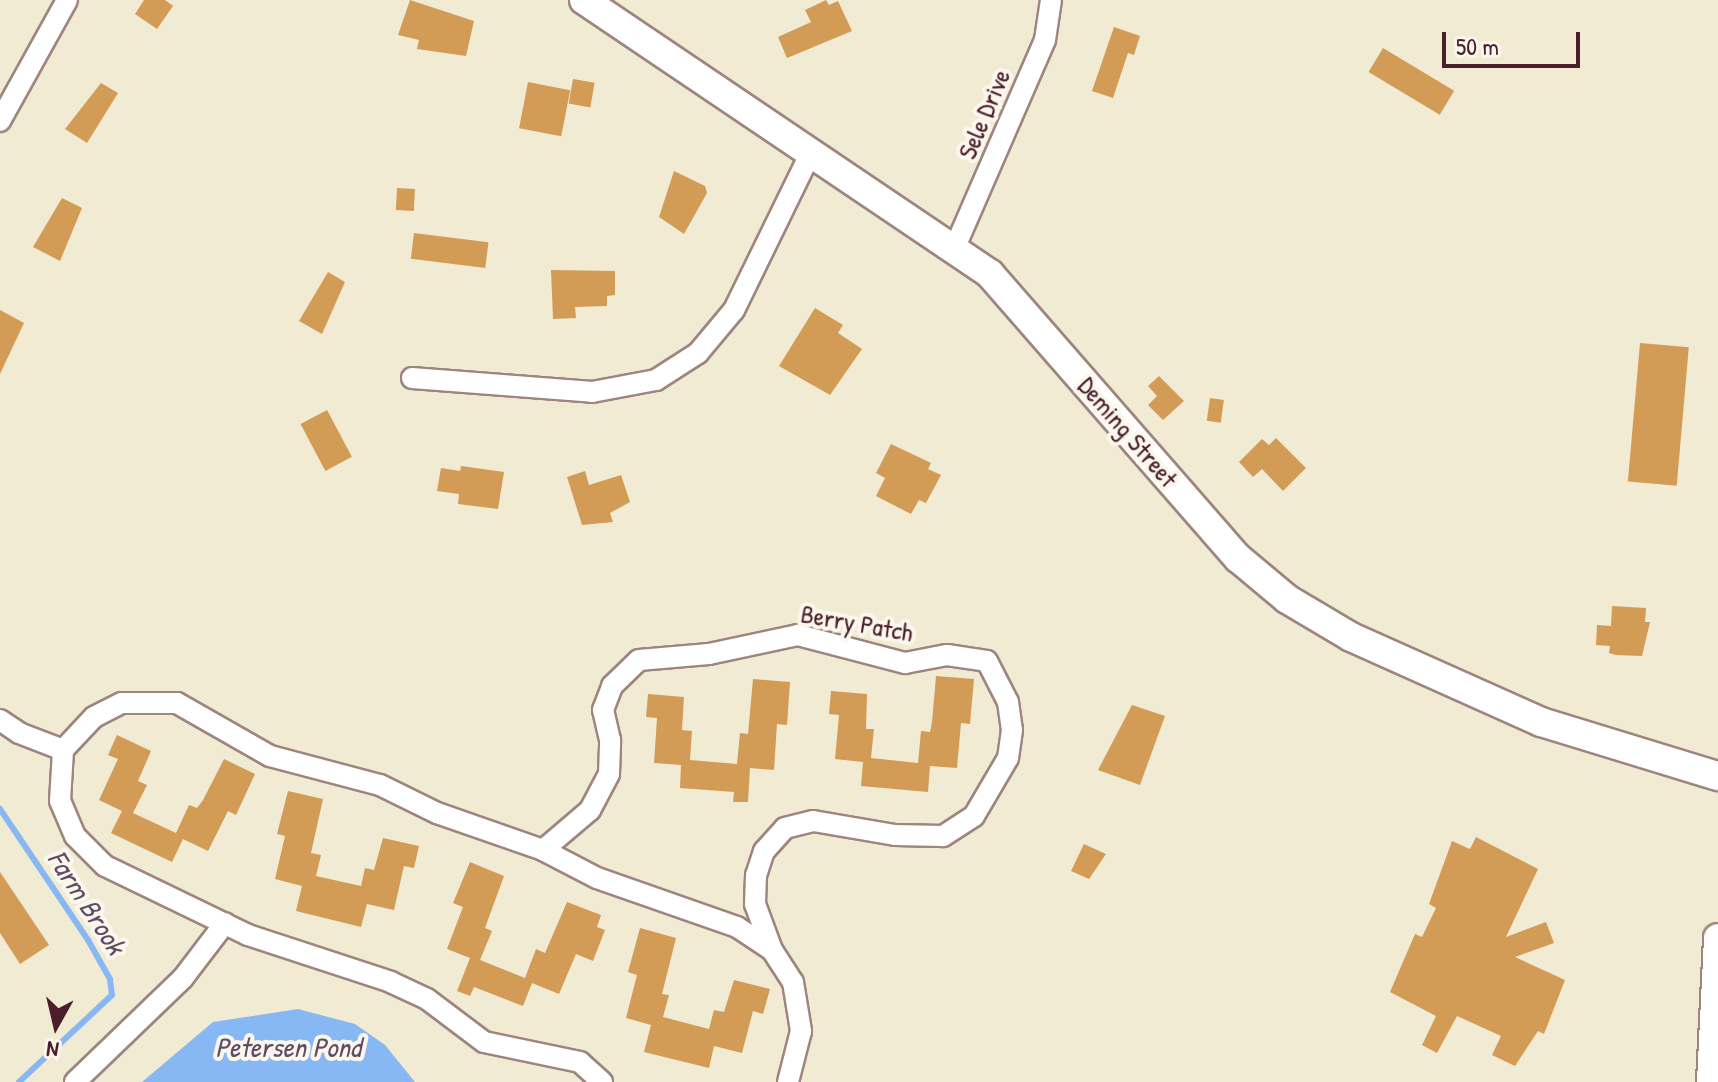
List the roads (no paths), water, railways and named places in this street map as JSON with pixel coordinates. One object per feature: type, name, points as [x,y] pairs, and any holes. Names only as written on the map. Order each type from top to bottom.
[{"type":"street","points":[[0,121],[67,0]]},
{"type":"street","name":"Deming Street","points":[[584,0],[955,247],[1029,315],[1238,558],[1287,599],[1351,637],[1541,722],[1718,776]]},
{"type":"street","name":"Sele Drive","points":[[955,247],[1045,40],[1051,0]]},
{"type":"street","points":[[412,378],[592,392],[656,380],[698,353],[734,310],[811,152]]},
{"type":"street","name":"Berry Patch","points":[[543,850],[590,810],[609,774],[610,740],[603,710],[612,686],[639,660],[709,654],[798,635],[905,663],[947,655],[987,661],[1008,702],[1012,730],[1008,758],[974,816],[943,836],[895,835],[813,821],[785,828],[764,851],[756,875],[755,904],[772,950],[793,982],[801,1031],[788,1082]]},
{"type":"street","name":"Berry Patch","points":[[63,750],[77,730],[122,703],[177,703],[270,756],[380,785],[437,813],[543,850],[597,878],[737,927],[772,950]]},
{"type":"street","points":[[0,720],[19,733],[63,750],[60,801],[75,836],[105,866],[225,923],[339,968],[391,982],[427,999],[484,1042],[580,1062],[602,1082]]},
{"type":"street","points":[[75,1082],[183,978],[225,923]]},
{"type":"street","points":[[1711,1082],[1718,938]]},
{"type":"water","name":"Petersen Pond","points":[[298,1009],[355,1024],[385,1045],[415,1082],[142,1082],[213,1022]]},
{"type":"waterway","name":"Farm Brook","points":[[0,809],[88,940],[110,979],[112,995],[19,1082]]}]
